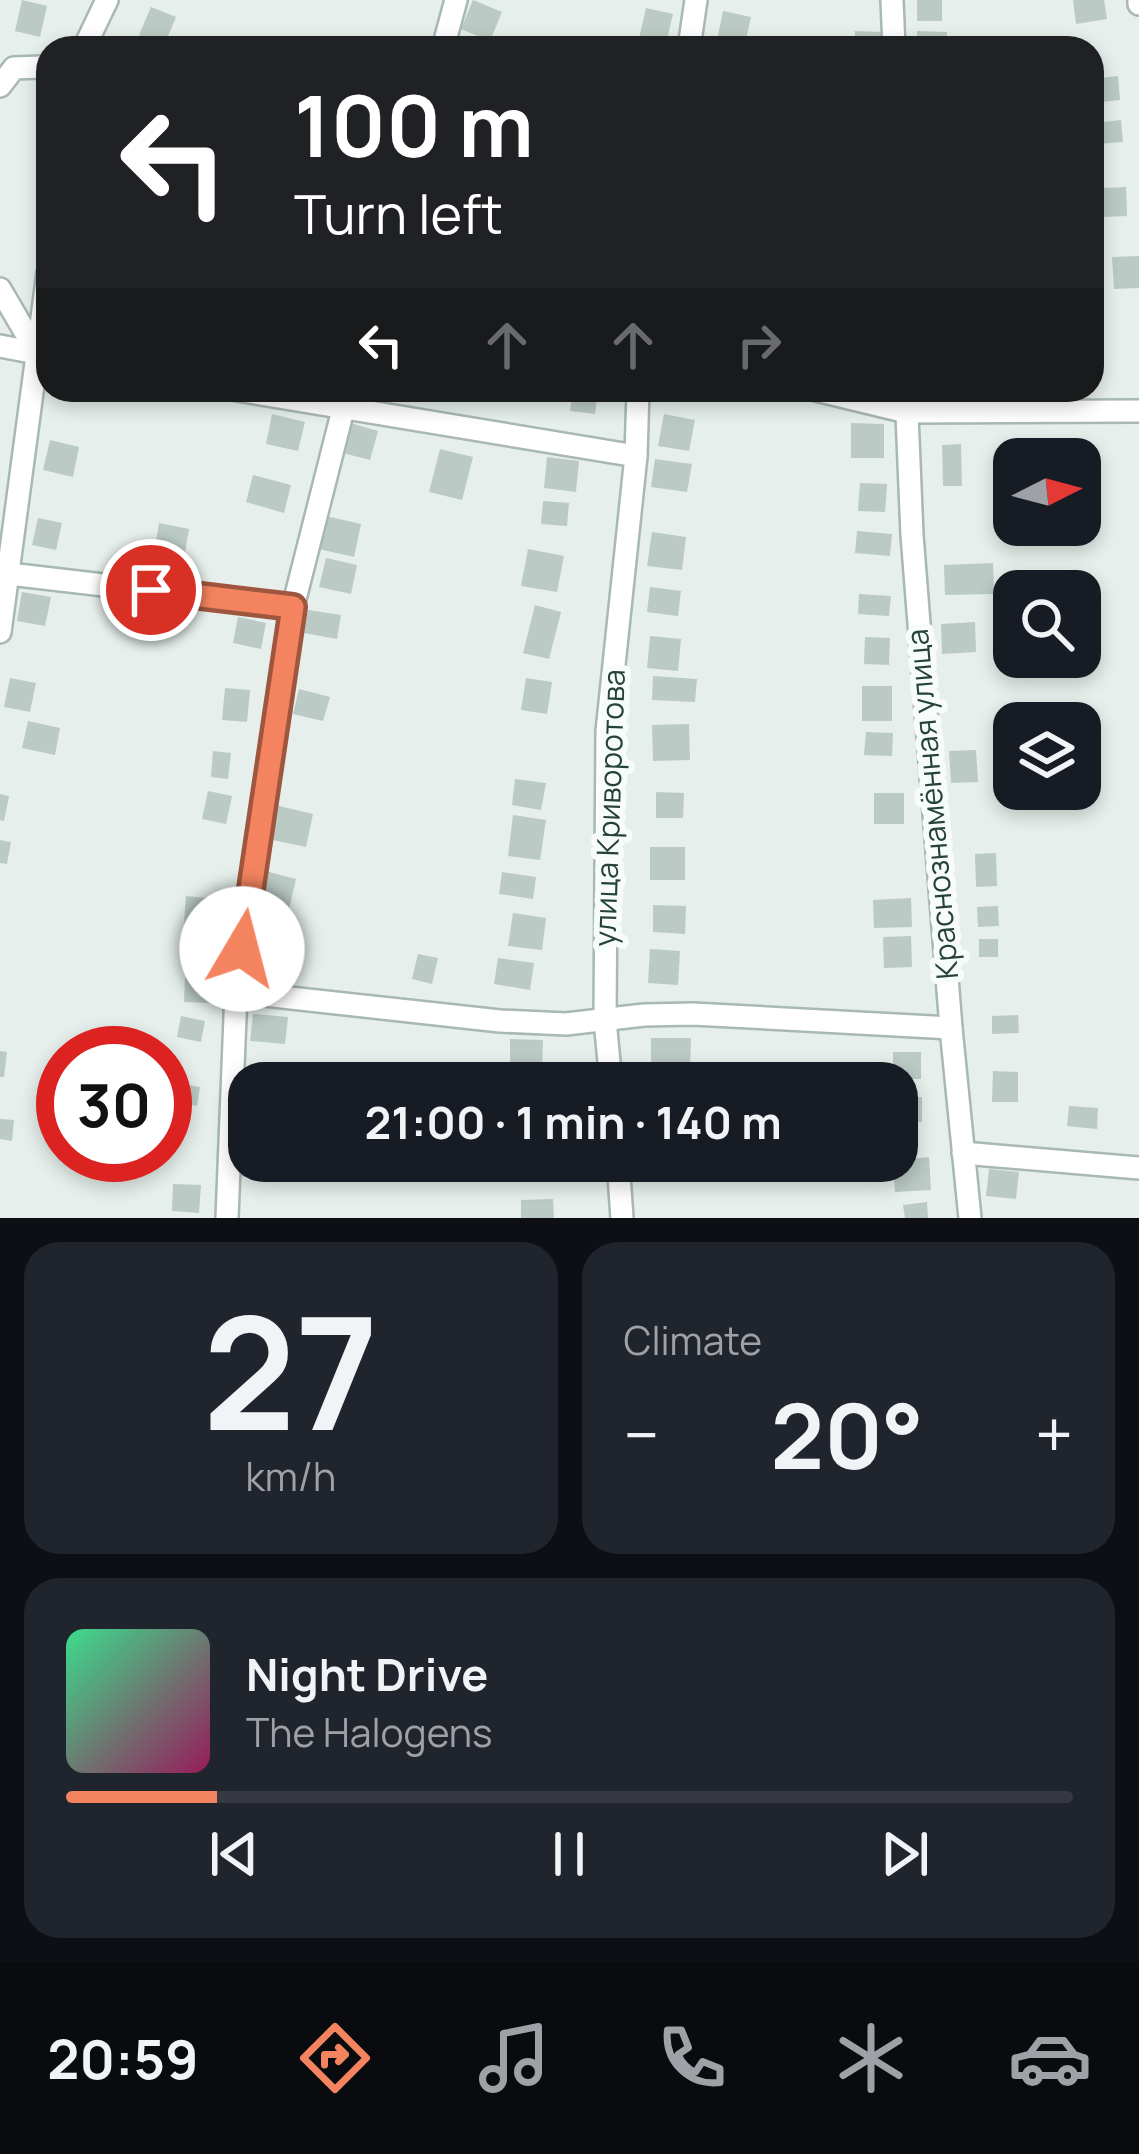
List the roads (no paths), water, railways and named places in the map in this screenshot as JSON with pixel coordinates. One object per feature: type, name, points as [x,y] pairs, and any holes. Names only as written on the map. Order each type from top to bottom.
[{"type":"street","points":[[90,36],[107,0]]},
{"type":"street","points":[[446,36],[456,0]]},
{"type":"street","points":[[691,36],[697,0]]},
{"type":"street","points":[[892,0],[894,36]]},
{"type":"street","points":[[0,86],[14,68],[36,67]]},
{"type":"street","points":[[0,289],[36,344]]},
{"type":"street","points":[[0,346],[36,354]]},
{"type":"street","points":[[1,624],[36,399]]},
{"type":"street","points":[[226,1218],[236,992],[293,607],[345,402]]},
{"type":"street","points":[[356,402],[636,456]]},
{"type":"street","name":"улица Криворотова","points":[[609,1062],[605,1020],[607,731],[638,402]]},
{"type":"street","name":"Краснознамённая улица","points":[[906,402],[912,535],[970,1218]]},
{"type":"street","points":[[929,402],[1139,411]]},
{"type":"street","points":[[8,574],[293,607]]},
{"type":"street","points":[[236,992],[500,1022],[566,1024],[693,1014],[951,1028]]},
{"type":"street","points":[[963,1154],[1139,1168]]},
{"type":"street","points":[[619,1182],[622,1218]]}]
